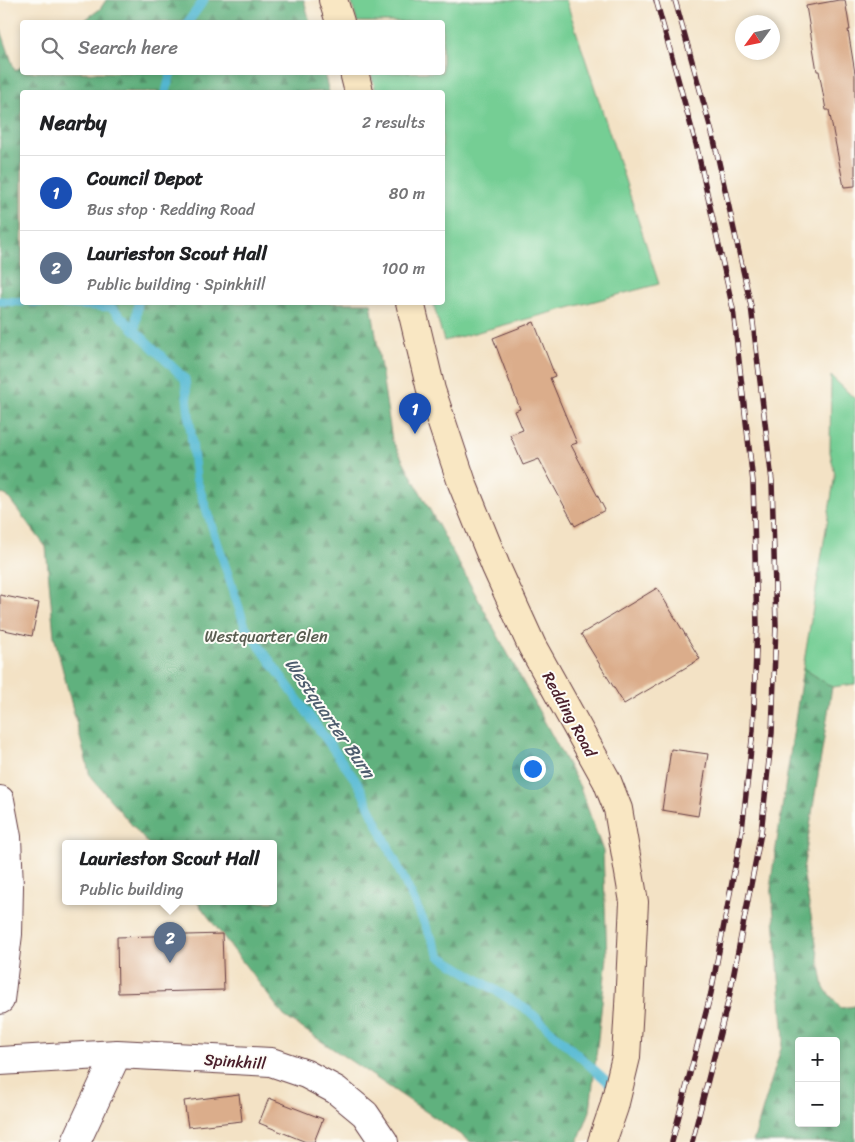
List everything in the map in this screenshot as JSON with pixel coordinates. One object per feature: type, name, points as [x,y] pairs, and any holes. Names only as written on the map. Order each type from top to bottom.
[{"type":"main road","points":[[333,0],[339,20]]},
{"type":"main road","points":[[355,75],[358,90]]},
{"type":"main road","name":"Redding Road","points":[[411,305],[431,390],[462,483],[496,567],[532,646],[607,781],[618,808],[634,902],[631,968],[626,1057],[614,1107],[602,1142]]},
{"type":"street","points":[[0,800],[7,836],[9,887],[8,934],[0,1000]]},
{"type":"street","points":[[76,1142],[117,1054]]},
{"type":"street","name":"Spinkhill","points":[[0,1061],[117,1054],[271,1062],[306,1074],[336,1090],[365,1114],[384,1142]]},
{"type":"green space","points":[[106,0],[304,0],[309,20],[85,20],[100,9]]},
{"type":"green space","points":[[351,0],[566,0],[659,284],[444,341],[434,305],[445,305],[445,90],[375,90],[372,75],[445,75],[445,20],[356,20]]},
{"type":"green space","name":"Westquarter Glen","points":[[0,27],[15,71],[20,67],[20,75],[325,75],[328,90],[20,90],[20,305],[371,305],[392,440],[580,787],[603,851],[607,957],[590,1111],[578,1142],[471,1142],[284,1016],[199,905],[277,905],[277,840],[145,840],[90,776],[54,636],[46,547],[7,496],[0,493]]},
{"type":"green space","points":[[831,376],[855,399],[855,684],[832,687],[803,668],[835,475],[830,452]]},
{"type":"green space","points":[[803,668],[832,687],[803,871],[824,988],[841,1008],[855,1006],[855,1142],[753,1142],[784,1038],[771,881]]},
{"type":"building","points":[[845,0],[855,73],[855,186],[844,187],[829,110],[826,110],[819,71],[817,71],[806,6]]},
{"type":"building","points":[[534,322],[555,376],[550,378],[577,443],[571,445],[605,510],[575,526],[539,459],[523,465],[510,435],[523,430],[515,411],[520,409],[493,338]]},
{"type":"building","points":[[657,588],[700,659],[624,704],[581,634]]},
{"type":"building","points":[[0,595],[39,603],[32,636],[0,629]]},
{"type":"building","points":[[671,749],[708,754],[698,816],[662,810]]},
{"type":"building","points":[[222,934],[224,990],[118,993],[117,937]]},
{"type":"building","points":[[239,1094],[242,1121],[188,1127],[184,1101]]},
{"type":"building","points":[[269,1098],[323,1119],[314,1142],[306,1142],[259,1123]]},
{"type":"waterway","points":[[189,20],[204,0]]},
{"type":"waterway","points":[[166,90],[170,75]]},
{"type":"waterway","name":"Westquarter Burn","points":[[0,301],[20,302]]},
{"type":"waterway","name":"Westquarter Burn","points":[[79,305],[111,307],[185,379],[196,478],[245,626],[359,785],[440,956],[529,1011],[609,1083]]},
{"type":"waterway","points":[[135,331],[138,305]]},
{"type":"railway","points":[[656,0],[696,144],[733,309],[753,482],[757,625],[753,731],[742,830],[711,993],[672,1142]]},
{"type":"railway","points":[[675,0],[714,140],[751,306],[772,481],[776,625],[772,733],[761,833],[729,998],[692,1142]]},
{"type":"place","name":"Council Depot","points":[[415,434]]},
{"type":"place","name":"Laurieston Scout Hall","points":[[170,963]]}]
